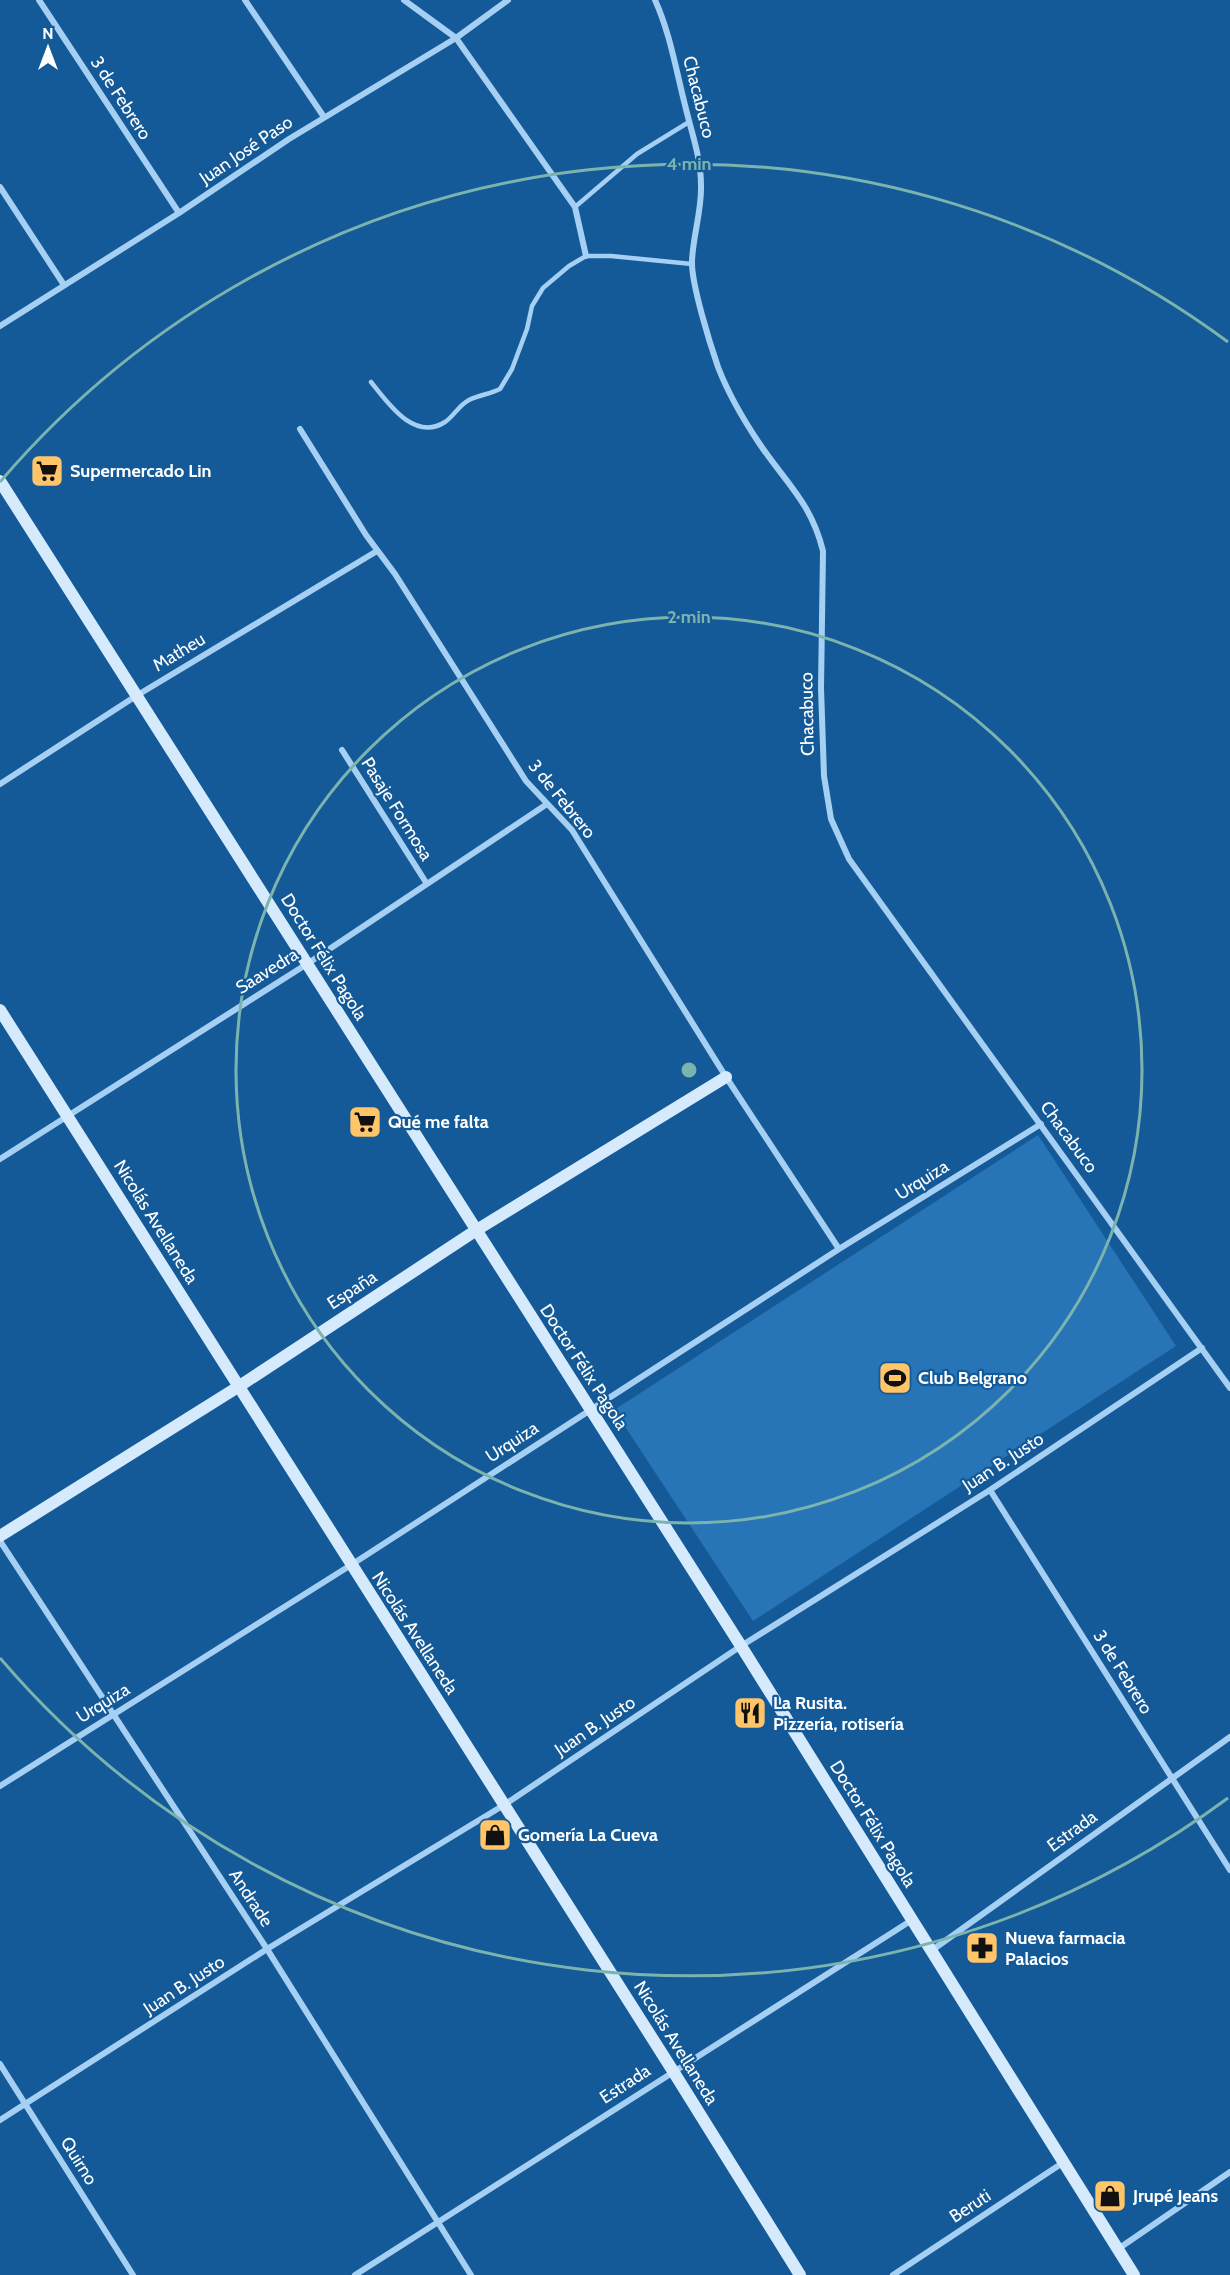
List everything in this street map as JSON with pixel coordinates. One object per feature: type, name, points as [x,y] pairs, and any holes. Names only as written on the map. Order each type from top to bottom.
[{"type":"street","name":"3 de Febrero","points":[[39,0],[179,213]]},
{"type":"street","points":[[245,0],[324,117]]},
{"type":"street","points":[[404,0],[456,38],[575,207],[586,256]]},
{"type":"street","name":"Juan José Paso","points":[[0,326],[179,213],[324,117],[456,38],[508,0]]},
{"type":"street","name":"Chacabuco","points":[[655,0],[670,44],[699,160],[701,185],[692,264],[695,284],[718,366],[735,403],[759,443],[808,509],[818,529],[823,551],[821,687],[824,776],[831,819],[837,835],[849,859],[1230,1388]]},
{"type":"street","points":[[0,187],[64,285]]},
{"type":"street","name":"3 de Febrero","points":[[300,429],[526,781],[572,830],[726,1077],[839,1249]]},
{"type":"street","name":"Doctor Félix Pagola","points":[[0,481],[741,1646],[1134,2275]]},
{"type":"street","name":"Matheu","points":[[0,784],[136,696],[377,551]]},
{"type":"street","name":"Pasaje Formosa","points":[[342,750],[427,884]]},
{"type":"street","name":"Saavedra","points":[[0,1159],[307,964],[547,804]]},
{"type":"street","name":"Nicolás Avellaneda","points":[[0,1010],[68,1114],[800,2275]]},
{"type":"street","name":"España","points":[[0,1539],[238,1387],[475,1231],[726,1077]]},
{"type":"street","name":"Urquiza","points":[[0,1786],[351,1565],[839,1249],[1041,1124]]},
{"type":"street","name":"Juan B. Justo","points":[[0,2121],[267,1949],[504,1805],[741,1646],[990,1490],[1202,1348]]},
{"type":"street","name":"3 de Febrero","points":[[990,1490],[1230,1870]]},
{"type":"street","name":"Andrade","points":[[0,1539],[112,1715],[267,1949],[471,2275]]},
{"type":"street","name":"Estrada","points":[[931,1951],[1230,1737]]},
{"type":"street","name":"Estrada","points":[[355,2275],[912,1920]]},
{"type":"street","name":"Quirno","points":[[0,2064],[133,2275]]},
{"type":"street","name":"Beruti","points":[[893,2275],[1064,2162]]},
{"type":"street","points":[[1118,2249],[1230,2172]]},
{"type":"lane","points":[[575,207],[637,154],[689,122]]},
{"type":"lane","points":[[371,382],[398,415],[409,422],[434,428],[447,421],[470,400],[500,389],[512,369],[527,329],[532,306],[543,288],[569,266],[586,256],[611,256],[692,264]]},
{"type":"shaded area","name":"Club Belgrano","points":[[1038,1135],[1176,1346],[753,1621],[614,1410]]},
{"type":"place","name":"Supermercado Lin","points":[[47,471]]},
{"type":"place","name":"Qué me falta","points":[[365,1122]]},
{"type":"place","name":"Club Belgrano","points":[[895,1378]]},
{"type":"place","name":"La Rusita. Pizzería, rotisería","points":[[750,1713]]},
{"type":"place","name":"Gomería La Cueva","points":[[495,1835]]},
{"type":"place","name":"Nueva farmacia Palacios","points":[[982,1948]]},
{"type":"place","name":"Jrupé Jeans","points":[[1110,2196]]}]
